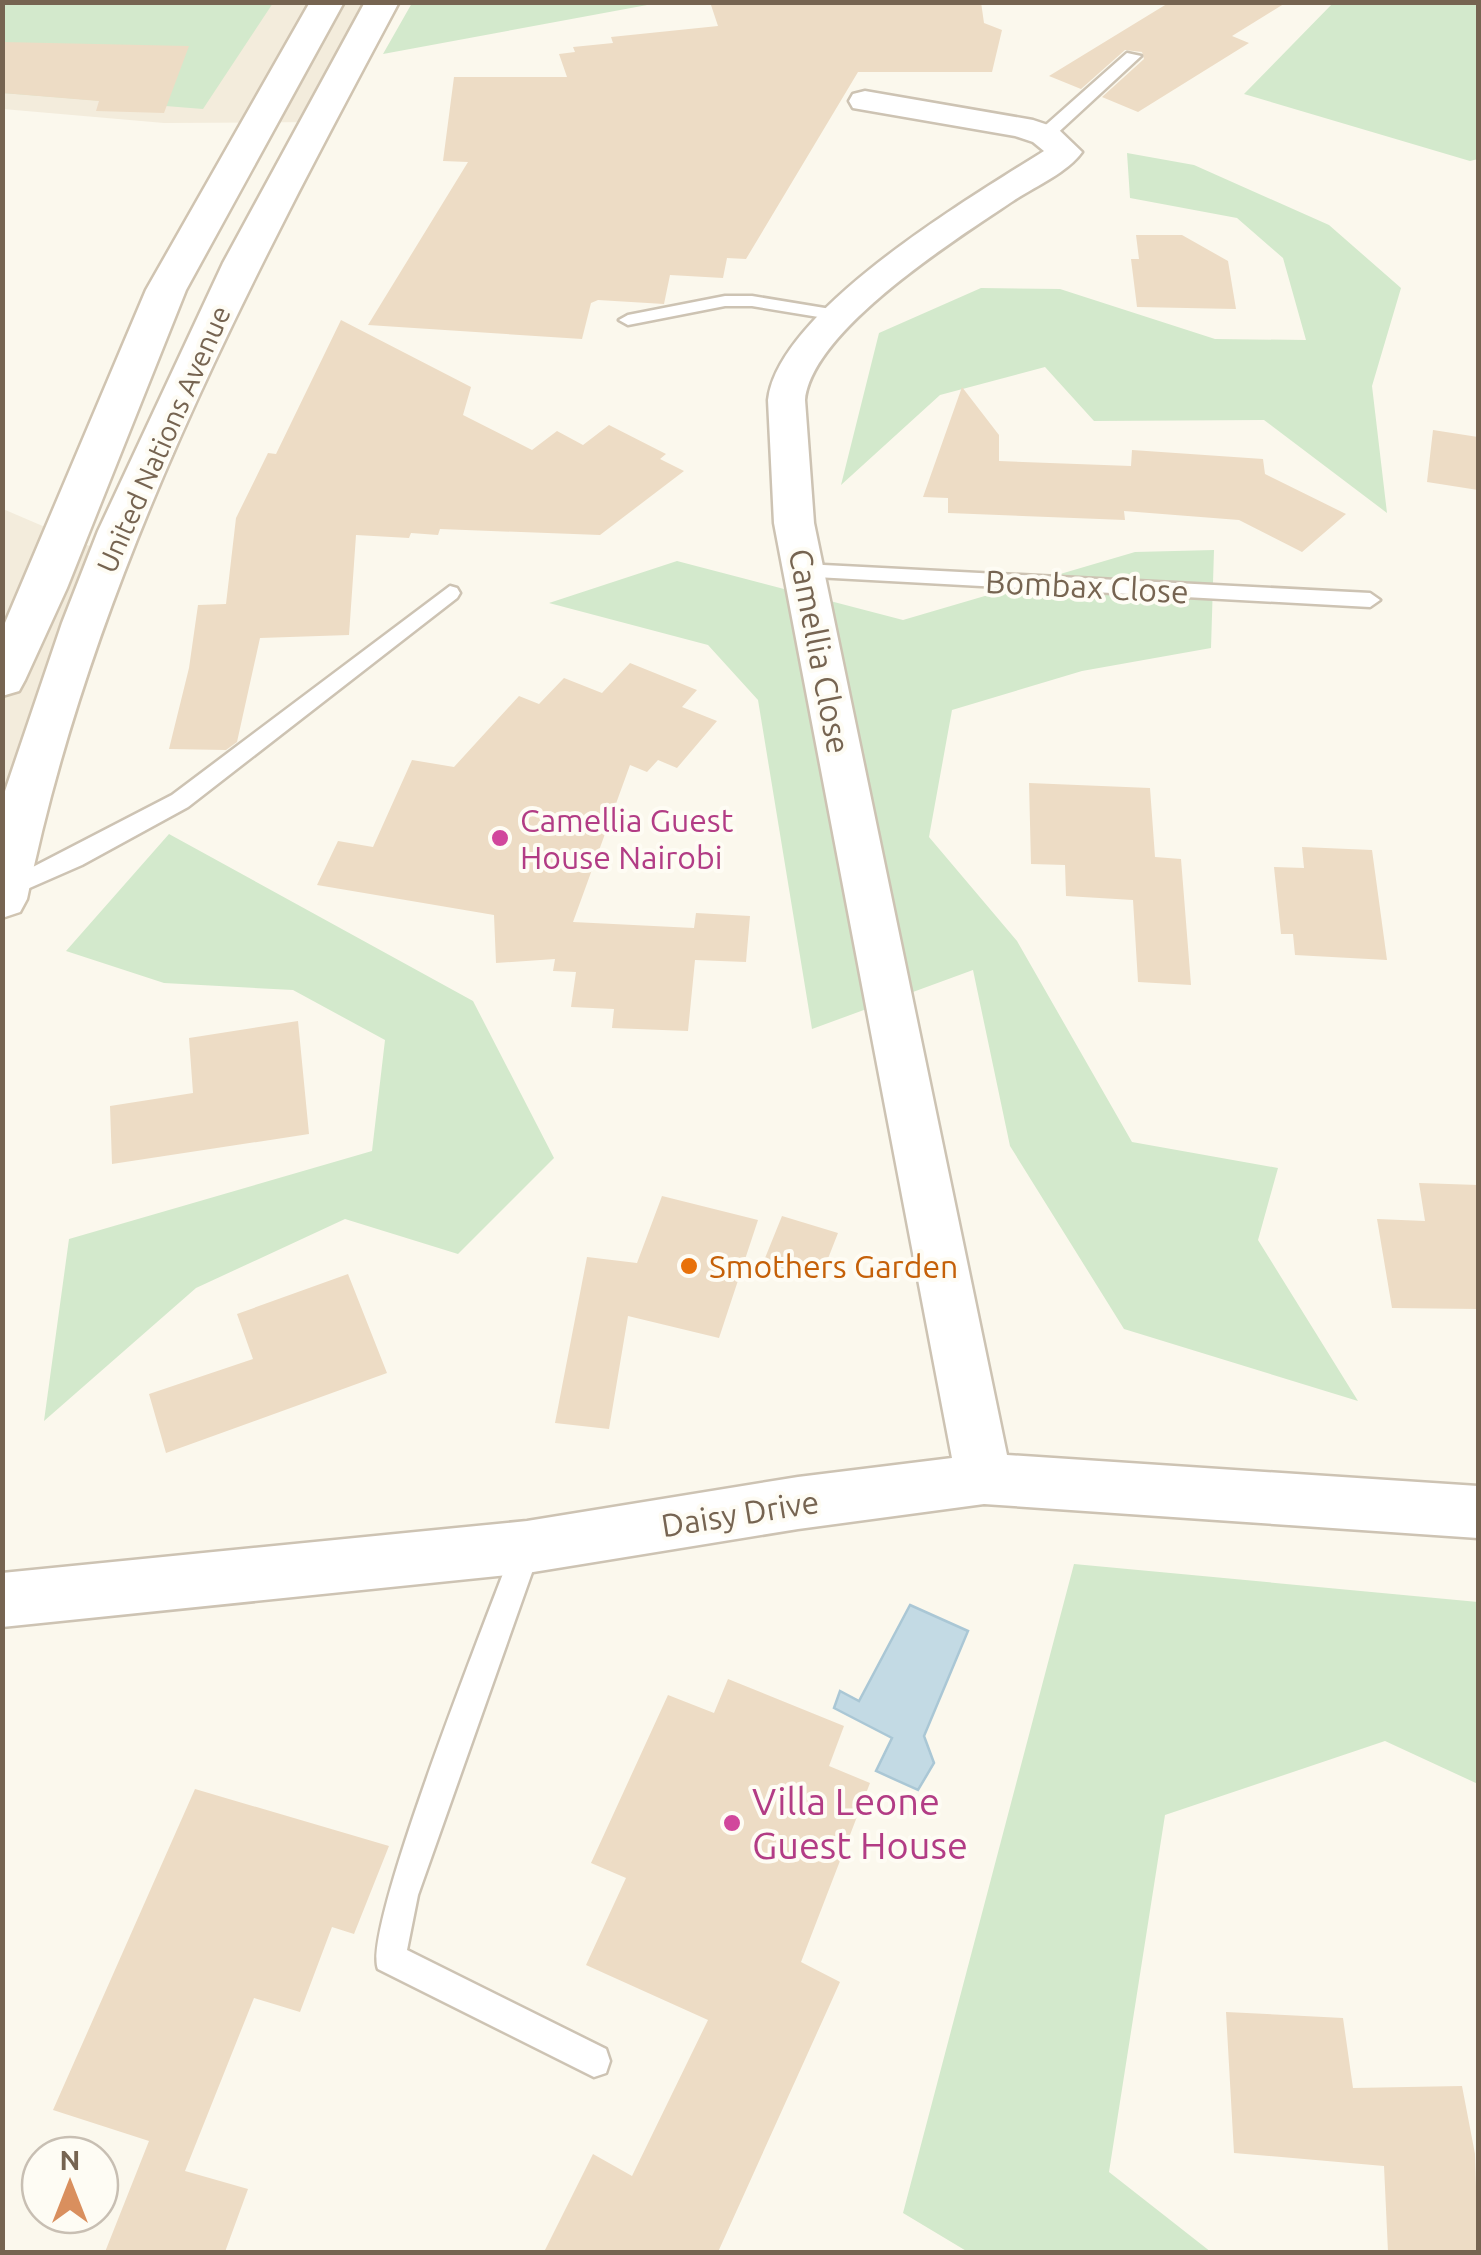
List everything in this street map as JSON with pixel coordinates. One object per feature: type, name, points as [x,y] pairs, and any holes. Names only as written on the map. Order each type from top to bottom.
[{"type":"street","name":"United Nations Avenue","points":[[2,680],[46,588],[166,290],[328,2]]},
{"type":"street","name":"United Nations Avenue","points":[[3,895],[64,680],[94,591],[140,478],[188,372],[382,2]]},
{"type":"street","points":[[865,101],[1021,127],[1045,135]]},
{"type":"street","name":"Camellia Close","points":[[984,1478],[794,522],[788,383],[812,345],[944,230],[1065,152],[1045,135]]},
{"type":"street","name":"Daisy Drive","points":[[2,1600],[528,1546],[984,1478],[1478,1512]]},
{"type":"lane","points":[[1045,135],[1132,56]]},
{"type":"lane","points":[[628,320],[725,301],[752,301],[843,316]]},
{"type":"lane","name":"Bombax Close","points":[[804,572],[1370,600]]},
{"type":"lane","points":[[3,895],[180,802],[450,593]]},
{"type":"lane","points":[[528,1546],[402,1896],[389,1958],[594,2062]]},
{"type":"shaded area","points":[[2,3],[379,3],[314,122],[164,123],[3,109]]},
{"type":"shaded area","points":[[3,509],[122,560],[3,925]]},
{"type":"green space","points":[[412,2],[658,3],[383,54]]},
{"type":"green space","points":[[1334,2],[1478,3],[1478,159],[1470,161],[1244,94]]},
{"type":"green space","points":[[2,3],[273,3],[203,109],[3,93]]},
{"type":"green space","points":[[1127,153],[1194,165],[1329,225],[1401,288],[1372,386],[1387,513],[1264,420],[1094,421],[1045,367],[940,395],[841,485],[879,333],[981,288],[1060,289],[1215,339],[1306,340],[1283,258],[1237,218],[1130,198]]},
{"type":"green space","points":[[1214,550],[1211,648],[1082,671],[952,710],[929,837],[1017,941],[1132,1142],[1278,1168],[1258,1240],[1358,1401],[1124,1329],[1010,1146],[973,970],[812,1029],[758,700],[708,645],[549,603],[677,561],[903,620],[1135,552]]},
{"type":"green space","points":[[169,834],[473,1001],[554,1158],[458,1254],[345,1219],[196,1288],[44,1421],[69,1239],[372,1151],[385,1040],[293,990],[164,983],[66,951]]},
{"type":"green space","points":[[1074,1564],[1478,1602],[1478,1784],[1385,1741],[1165,1815],[1109,2172],[1211,2252],[968,2252],[903,2213]]},
{"type":"water","points":[[910,1605],[968,1631],[924,1736],[934,1763],[918,1790],[876,1771],[892,1738],[834,1708],[840,1691],[859,1701]]},
{"type":"building","points":[[710,2],[981,2],[984,23],[1002,30],[992,72],[858,72],[746,259],[727,258],[723,278],[670,275],[664,304],[598,300],[591,303],[582,339],[368,325],[468,162],[443,161],[454,77],[567,77],[559,54],[575,52],[573,47],[613,43],[611,37],[718,26]]},
{"type":"building","points":[[1170,2],[1287,2],[1232,36],[1249,43],[1138,112],[1102,97],[1144,59],[1142,52],[1125,50],[1081,89],[1049,76]]},
{"type":"building","points":[[2,42],[189,46],[164,113],[96,111],[99,101],[2,93]]},
{"type":"building","points":[[1136,235],[1182,235],[1228,261],[1236,309],[1137,307],[1131,259],[1139,259]]},
{"type":"building","points":[[341,320],[471,387],[463,415],[532,450],[557,431],[583,445],[609,425],[666,454],[660,459],[684,471],[600,535],[440,529],[438,535],[411,533],[409,538],[356,535],[349,635],[260,638],[237,742],[226,750],[169,749],[189,668],[198,605],[226,604],[236,518],[268,453],[276,454]]},
{"type":"building","points":[[962,387],[999,435],[999,461],[1131,466],[1132,450],[1263,459],[1265,474],[1346,514],[1302,552],[1239,520],[1124,511],[1125,520],[948,513],[948,498],[923,497]]},
{"type":"building","points":[[1433,430],[1478,437],[1478,490],[1427,482]]},
{"type":"building","points":[[630,663],[697,690],[682,707],[717,721],[677,768],[658,760],[647,772],[630,765],[573,922],[694,928],[696,913],[750,916],[746,962],[695,960],[688,1031],[612,1028],[614,1009],[571,1007],[576,972],[553,971],[555,959],[496,963],[494,915],[317,885],[338,841],[373,847],[412,760],[454,767],[519,696],[539,704],[564,678],[602,693]]},
{"type":"building","points":[[1029,783],[1150,788],[1155,857],[1181,859],[1191,985],[1138,982],[1133,900],[1066,896],[1065,865],[1031,864]]},
{"type":"building","points":[[1302,847],[1372,850],[1387,960],[1295,955],[1293,934],[1281,934],[1274,867],[1304,868]]},
{"type":"building","points":[[298,1021],[309,1134],[112,1164],[110,1106],[193,1093],[189,1038]]},
{"type":"building","points":[[1419,1183],[1478,1185],[1478,1309],[1392,1308],[1377,1219],[1425,1221]]},
{"type":"building","points":[[662,1196],[758,1220],[719,1338],[628,1316],[609,1429],[555,1423],[587,1257],[637,1263]]},
{"type":"building","points":[[782,1216],[838,1233],[820,1279],[763,1263]]},
{"type":"building","points":[[348,1274],[387,1373],[166,1453],[149,1394],[253,1359],[237,1314]]},
{"type":"building","points":[[728,1679],[844,1726],[829,1766],[870,1783],[801,1962],[840,1982],[718,2252],[544,2252],[593,2154],[632,2176],[708,2020],[586,1965],[626,1878],[591,1863],[668,1695],[714,1713]]},
{"type":"building","points":[[195,1789],[389,1846],[354,1934],[332,1927],[300,2012],[254,1998],[185,2171],[248,2189],[225,2252],[105,2252],[112,2235],[120,2235],[120,2214],[149,2141],[53,2110]]},
{"type":"building","points":[[1226,2012],[1343,2018],[1353,2088],[1462,2086],[1475,2154],[1478,2252],[1388,2252],[1384,2166],[1234,2153]]},
{"type":"place","name":"Camellia Guest House Nairobi","points":[[500,838]]},
{"type":"place","name":"Smothers Garden","points":[[689,1266]]},
{"type":"place","name":"Villa Leone Guest House","points":[[732,1823]]}]
